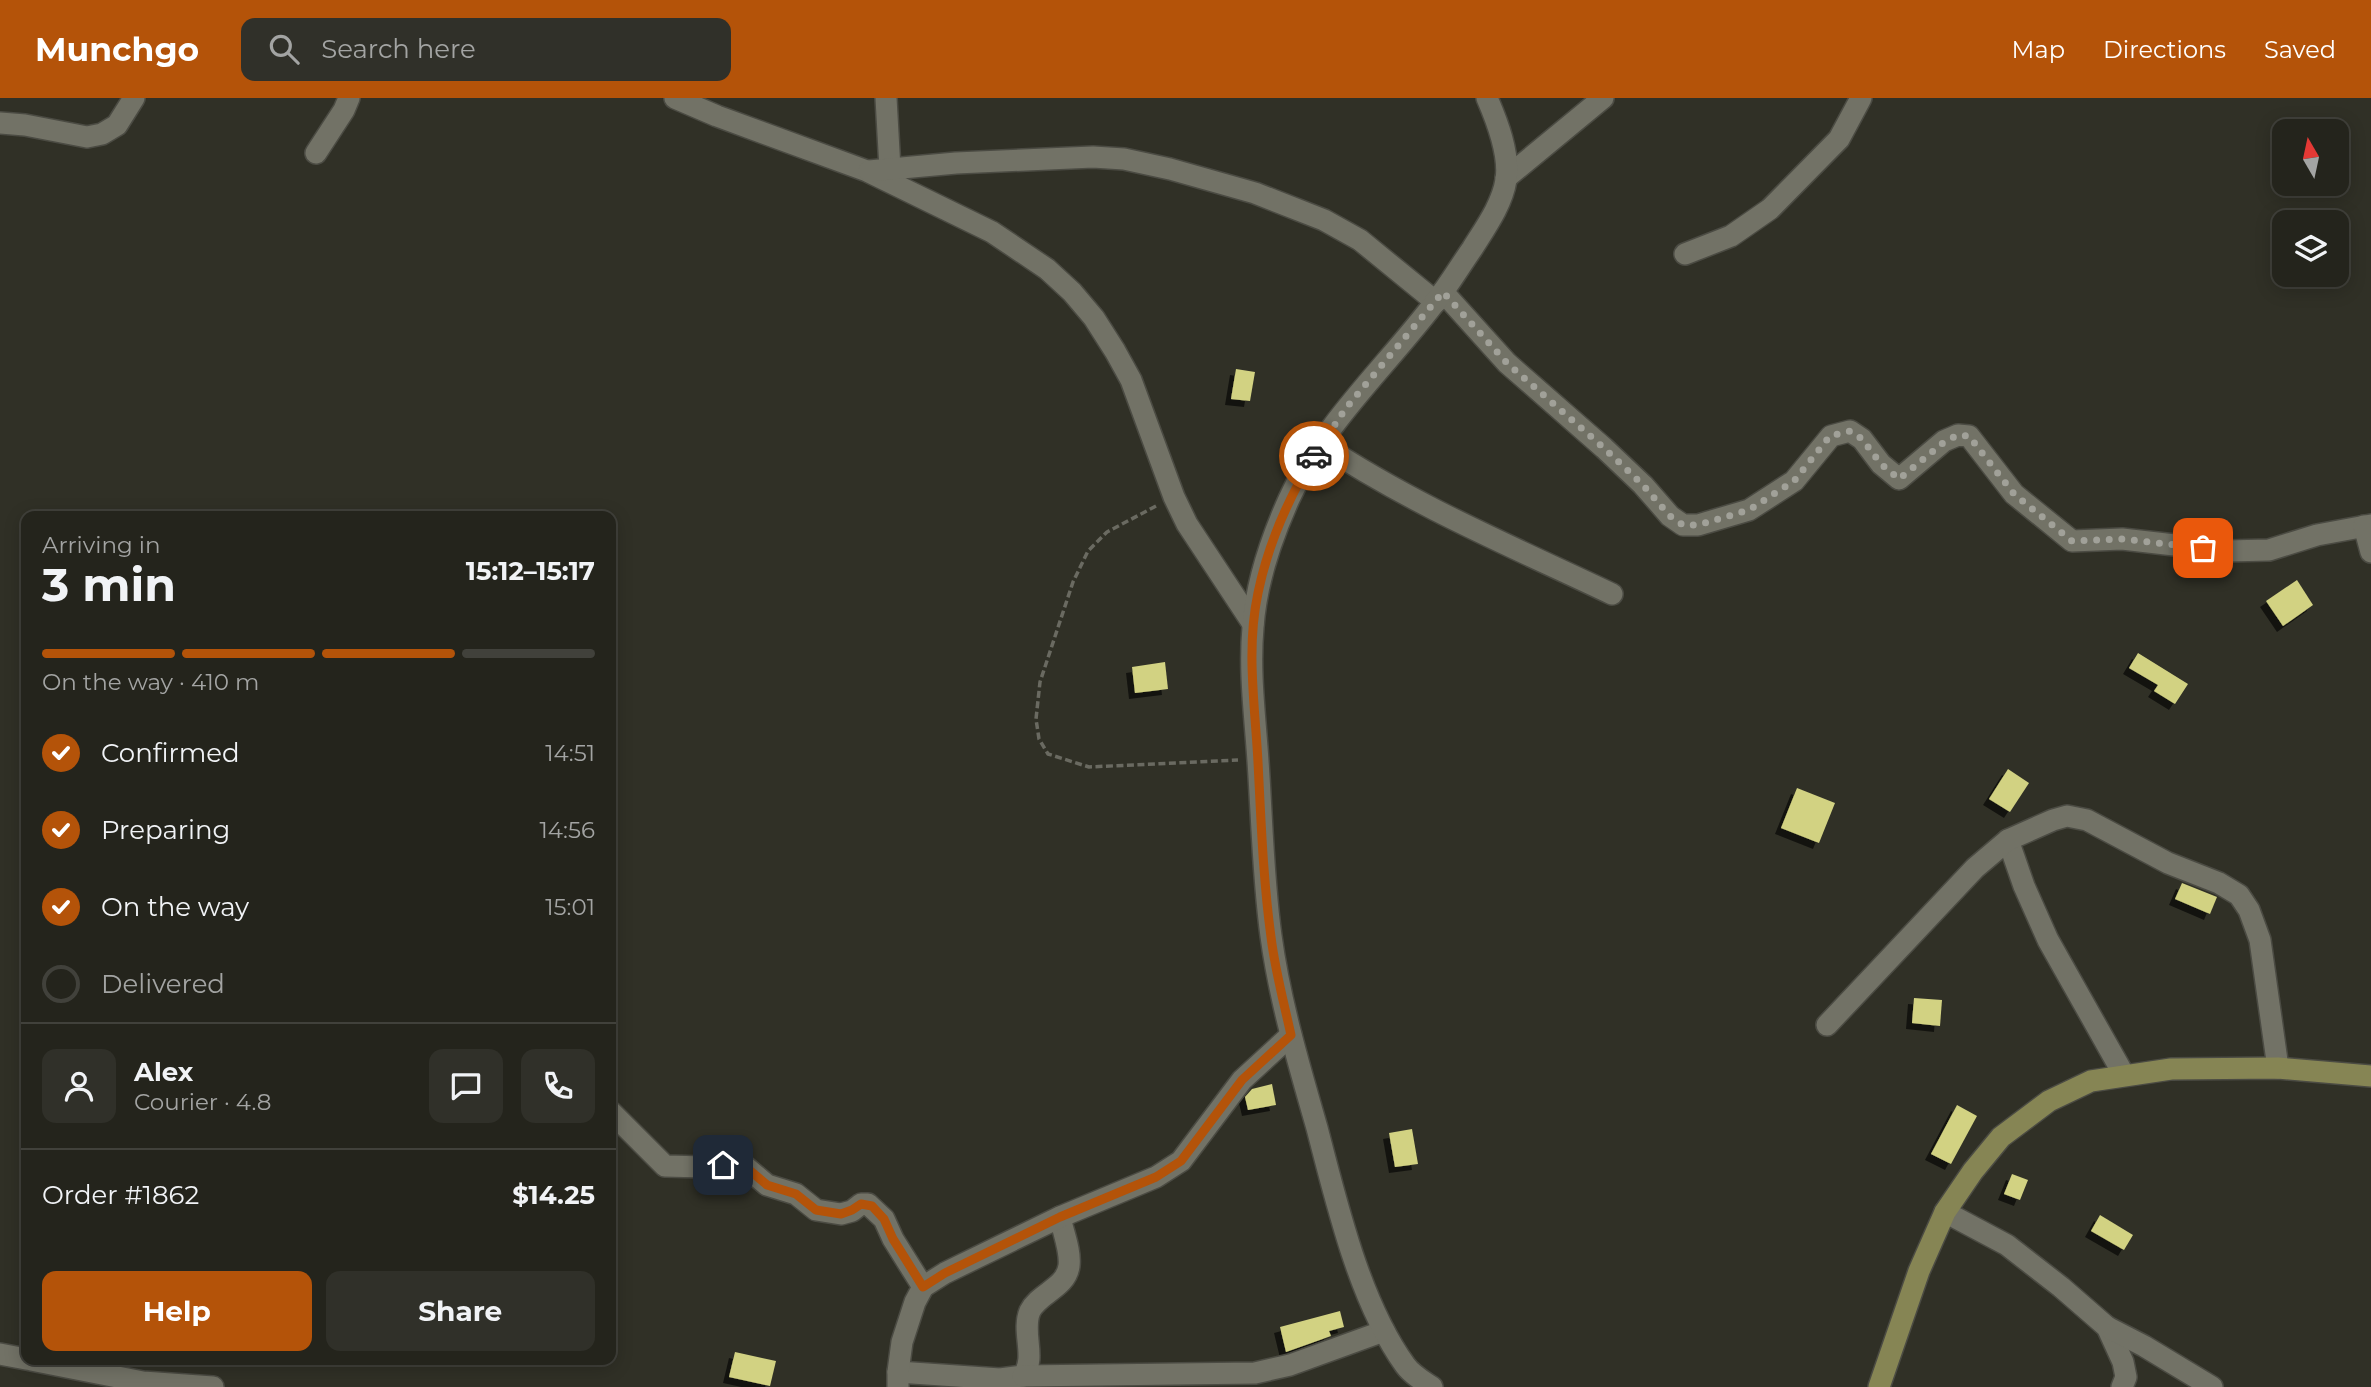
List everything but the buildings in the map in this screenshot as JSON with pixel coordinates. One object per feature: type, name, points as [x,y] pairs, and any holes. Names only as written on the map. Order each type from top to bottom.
[{"type":"main road","points":[[1879,1387],[1919,1271],[1945,1212],[2001,1137],[2049,1101],[2091,1081],[2181,1069],[2278,1068],[2371,1076]]},
{"type":"street","points":[[0,123],[87,137],[102,134],[117,125],[134,98]]},
{"type":"street","points":[[316,153],[349,98]]},
{"type":"street","points":[[675,98],[867,171],[992,232],[1047,269],[1072,292],[1094,318],[1131,380],[1174,497],[1192,532],[1253,624]]},
{"type":"street","points":[[886,98],[890,169]]},
{"type":"street","points":[[1432,1387],[1410,1371],[1384,1331],[1365,1288],[1291,1035],[1271,937],[1260,826],[1258,760],[1252,698],[1253,624],[1257,593],[1290,495],[1346,408],[1439,297],[1491,219],[1506,177],[1502,135],[1487,98]]},
{"type":"street","points":[[1506,177],[1603,98]]},
{"type":"street","points":[[1685,254],[1731,236],[1770,209],[1839,139],[1861,98]]},
{"type":"street","points":[[867,171],[956,163],[1124,159],[1255,193],[1324,220],[1360,240],[1439,297],[1507,363],[1604,448],[1643,485],[1670,516],[1683,525],[1698,525],[1749,510],[1794,481],[1830,436],[1850,431],[1862,439],[1881,464],[1899,479],[1944,442],[1958,435],[1969,436],[2014,494],[2072,541],[2122,539],[2227,551],[2269,550],[2317,535],[2368,525],[2371,552]]},
{"type":"street","points":[[1321,444],[1364,473],[1420,503],[1509,548],[1612,594]]},
{"type":"street","points":[[1827,1025],[1975,868],[2008,840],[2067,816],[2087,820],[2168,863],[2219,883],[2239,895],[2249,910],[2260,940],[2278,1068]]},
{"type":"street","points":[[2008,840],[2024,886],[2048,940],[2124,1075]]},
{"type":"street","points":[[1291,1035],[1242,1080],[1181,1161],[1156,1177],[1060,1217],[945,1273],[923,1287],[909,1319],[898,1380],[1255,1373],[1290,1365],[1384,1331]]},
{"type":"street","points":[[616,1117],[665,1166],[705,1167],[741,1163],[767,1185],[796,1194],[816,1210],[841,1214],[861,1204],[868,1204],[884,1219],[893,1239],[923,1287]]},
{"type":"street","points":[[1945,1212],[2007,1245],[2107,1326],[2212,1387]]},
{"type":"street","points":[[1023,1376],[1028,1370],[1027,1330],[1031,1310],[1059,1284],[1069,1264],[1060,1217]]},
{"type":"street","points":[[2107,1326],[2125,1369],[2122,1387]]},
{"type":"street","points":[[0,1354],[21,1358]]},
{"type":"street","points":[[59,1365],[143,1382],[213,1387]]},
{"type":"path","points":[[1174,497],[1107,532],[1088,551],[1073,582],[1040,682],[1036,719],[1039,739],[1048,754],[1089,768],[1258,760]]},
{"type":"way so far","points":[[1314,456],[1346,408],[1443,292],[1507,363],[1604,448],[1643,485],[1670,516],[1683,525],[1698,525],[1749,510],[1794,481],[1830,436],[1840,432],[1850,431],[1862,439],[1881,464],[1899,479],[1944,442],[1958,435],[1969,436],[2014,494],[2072,541],[2122,539],[2203,548]]},
{"type":"route","points":[[723,1165],[741,1163],[767,1185],[796,1194],[816,1210],[841,1214],[861,1204],[872,1206],[884,1219],[893,1239],[923,1287],[945,1273],[1060,1217],[1156,1177],[1181,1161],[1242,1080],[1291,1035],[1271,937],[1260,826],[1258,760],[1252,698],[1252,648],[1257,593],[1275,534],[1290,495],[1314,456]]}]
